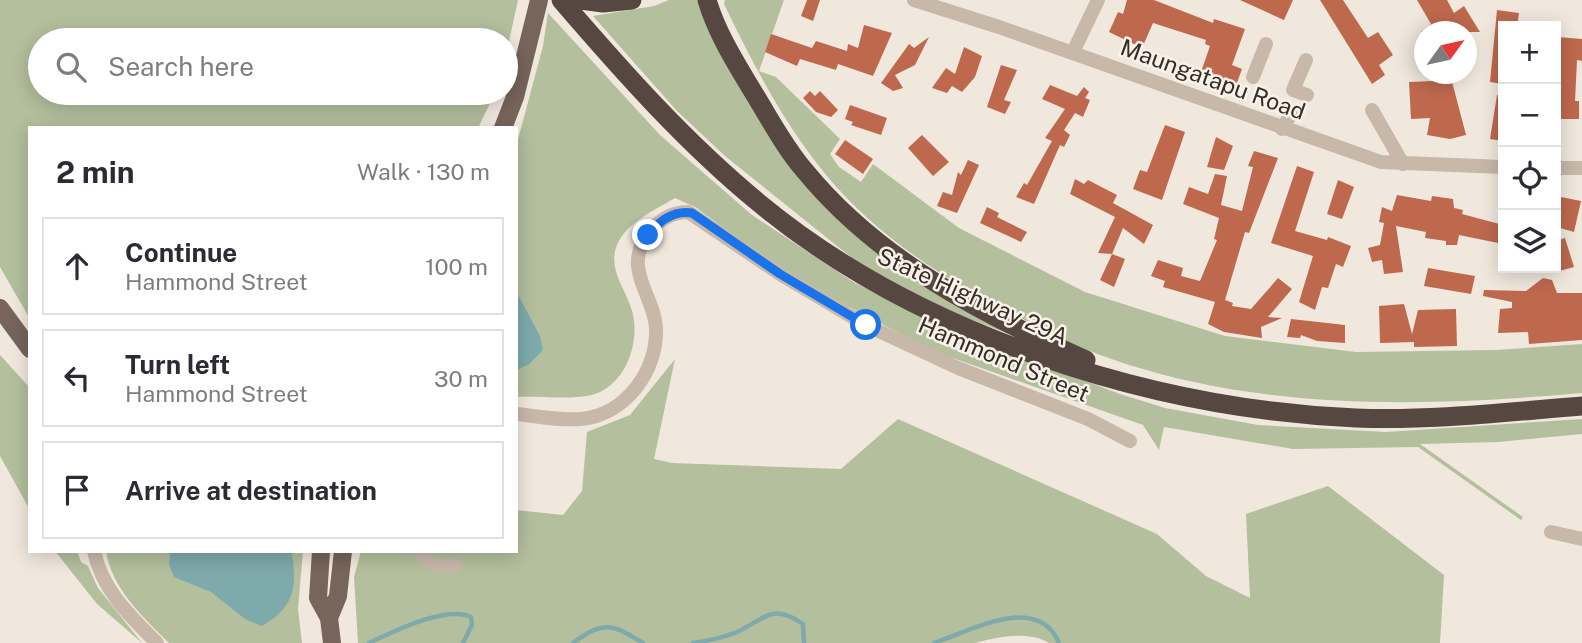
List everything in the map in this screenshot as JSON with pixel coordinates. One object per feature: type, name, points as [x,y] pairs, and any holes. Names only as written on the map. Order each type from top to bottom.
[{"type":"highway","name":"State Highway 29A","points":[[561,0],[641,94],[675,128],[760,204],[806,238],[889,290],[1055,362],[1252,408],[1358,418],[1454,417],[1582,406]]},
{"type":"highway","points":[[581,0],[603,3],[632,0]]},
{"type":"highway","name":"State Highway 29A","points":[[707,0],[740,69],[786,146],[823,192],[849,218],[918,271],[987,314],[1135,382]]},
{"type":"main road","points":[[518,85],[539,0]]},
{"type":"main road","points":[[504,126],[512,105]]},
{"type":"main road","points":[[0,309],[28,346]]},
{"type":"main road","points":[[321,553],[318,598],[331,632]]},
{"type":"main road","points":[[331,632],[343,553]]},
{"type":"street","name":"Maungatapu Road","points":[[914,0],[1073,52],[1355,154],[1403,164],[1498,167]]},
{"type":"street","points":[[1073,52],[1098,0]]},
{"type":"street","points":[[1253,77],[1266,44]]},
{"type":"street","points":[[1306,60],[1293,90],[1307,94]]},
{"type":"street","points":[[1371,110],[1396,147],[1403,164]]},
{"type":"street","points":[[1282,129],[1291,114]]},
{"type":"street","points":[[1561,168],[1582,169]]},
{"type":"street","name":"Hammond Street","points":[[518,414],[563,419],[591,417],[608,412],[632,393],[646,372],[656,341],[655,319],[639,271],[640,252],[645,239],[660,222],[678,212],[688,212],[780,274],[866,325],[958,368],[1088,419],[1130,440]]},
{"type":"street","points":[[1550,532],[1582,539]]},
{"type":"street","points":[[95,553],[102,577],[113,595],[157,643]]},
{"type":"street","points":[[421,553],[424,559],[436,566],[455,566]]},
{"type":"green space","points":[[0,0],[518,0],[512,28],[28,28],[28,105],[489,105],[479,126],[28,126],[28,316],[0,267]]},
{"type":"green space","points":[[669,0],[699,0],[804,179],[1035,344],[938,307],[862,266],[725,156],[677,111],[593,16],[654,6]]},
{"type":"green space","points":[[725,0],[784,0],[759,71],[776,77],[840,139],[830,154],[839,167],[861,182],[873,164],[959,228],[1085,292],[1225,336],[1356,352],[1496,350],[1582,344],[1582,393],[1390,402],[1261,394],[1198,383],[1136,367],[1050,334],[959,285],[911,253],[888,236],[846,197],[811,156],[783,115],[746,49],[724,4]]},
{"type":"green space","points":[[548,13],[660,135],[752,215],[855,283],[959,333],[1120,394],[1165,408],[1258,425],[1386,432],[1582,419],[1582,434],[1498,442],[1420,444],[1523,517],[1521,520],[1418,447],[1293,449],[1164,427],[1159,450],[1143,425],[933,351],[787,274],[695,207],[675,198],[634,224],[617,245],[614,262],[634,323],[632,348],[622,372],[604,390],[592,395],[564,398],[518,397],[518,140],[543,46]]},
{"type":"green space","points":[[0,355],[28,386],[28,506],[0,456]]},
{"type":"green space","points":[[675,359],[654,459],[672,463],[841,469],[898,419],[1157,534],[1206,576],[1250,598],[1246,514],[1328,486],[1444,575],[1440,643],[1049,643],[1023,636],[975,643],[358,643],[354,577],[360,553],[518,553],[518,510],[563,515],[582,491],[587,432],[630,415]]},
{"type":"green space","points":[[57,553],[78,553],[81,562],[88,566],[98,588],[142,643],[97,604]]},
{"type":"green space","points":[[106,553],[303,553],[298,609],[302,643],[169,643],[130,602],[109,565]]},
{"type":"water","points":[[518,295],[540,336],[543,350],[528,365],[518,369]]},
{"type":"water","points":[[170,553],[291,553],[293,590],[282,610],[262,626],[245,619],[211,592],[174,577],[169,565]]},
{"type":"building","points":[[807,0],[820,0],[813,21],[801,16]]},
{"type":"building","points":[[1127,0],[1154,0],[1213,23],[1214,19],[1245,29],[1232,65],[1242,69],[1235,88],[1200,75],[1210,46],[1205,44],[1206,40],[1153,23],[1142,48],[1109,32],[1118,12],[1123,14]]},
{"type":"building","points":[[1240,0],[1293,0],[1284,20]]},
{"type":"building","points":[[1320,0],[1343,0],[1368,38],[1378,32],[1393,55],[1379,65],[1385,75],[1372,84]]},
{"type":"building","points":[[1417,0],[1447,0],[1454,13],[1464,6],[1473,21],[1429,21]]},
{"type":"building","points":[[1497,10],[1519,13],[1518,21],[1498,21],[1498,83],[1490,82]]},
{"type":"building","points":[[864,25],[892,33],[873,76],[838,64],[836,70],[800,59],[797,66],[765,52],[771,34],[812,48],[816,41],[847,51],[848,44],[858,48]]},
{"type":"building","points":[[929,37],[915,65],[895,75],[903,88],[893,91],[881,83],[909,44],[914,48]]},
{"type":"building","points":[[1561,37],[1582,39],[1582,61],[1577,60],[1575,101],[1579,101],[1579,119],[1561,119]]},
{"type":"building","points":[[964,47],[982,56],[975,77],[962,92],[952,86],[947,93],[932,88],[946,68],[955,74]]},
{"type":"building","points":[[1001,65],[1017,70],[1004,100],[1011,102],[1005,114],[987,107]]},
{"type":"building","points":[[1409,82],[1453,84],[1466,135],[1450,139],[1427,135],[1430,118],[1411,119]]},
{"type":"building","points":[[1050,85],[1077,96],[1084,87],[1089,92],[1085,98],[1090,100],[1083,117],[1075,113],[1064,130],[1070,135],[1064,147],[1060,145],[1034,204],[1016,197],[1024,183],[1027,185],[1052,141],[1045,138],[1065,109],[1042,99]]},
{"type":"building","points":[[810,91],[815,96],[820,91],[838,110],[831,117],[816,112],[803,98]]},
{"type":"building","points":[[1497,95],[1498,95],[1498,140],[1490,139]]},
{"type":"building","points":[[850,105],[887,118],[881,135],[851,125],[853,122],[845,119]]},
{"type":"building","points":[[1165,125],[1185,132],[1162,200],[1133,189],[1140,170],[1147,172]]},
{"type":"building","points":[[922,135],[949,162],[933,176],[908,148]]},
{"type":"building","points":[[1216,137],[1233,146],[1224,170],[1207,167]]},
{"type":"building","points":[[845,140],[873,159],[863,174],[835,154]]},
{"type":"building","points":[[1254,151],[1278,158],[1249,233],[1245,232],[1225,300],[1233,303],[1232,306],[1251,309],[1278,278],[1292,289],[1268,317],[1282,318],[1261,327],[1262,338],[1224,332],[1208,324],[1215,302],[1163,287],[1165,281],[1151,276],[1158,260],[1183,268],[1181,276],[1200,281],[1217,240],[1214,239],[1219,218],[1183,204],[1189,187],[1208,194],[1215,174],[1227,176],[1221,205],[1242,211],[1253,167],[1248,166]]},
{"type":"building","points":[[968,160],[979,165],[957,213],[937,206],[943,192],[952,195],[958,172],[961,175]]},
{"type":"building","points":[[1297,166],[1314,172],[1295,231],[1327,240],[1328,237],[1351,246],[1343,267],[1336,264],[1328,288],[1322,287],[1315,310],[1299,302],[1313,256],[1271,243]]},
{"type":"building","points":[[1075,179],[1084,184],[1088,180],[1117,195],[1113,203],[1153,225],[1144,244],[1123,228],[1112,254],[1098,253],[1115,217],[1070,194]]},
{"type":"building","points":[[1338,180],[1354,187],[1342,219],[1327,214]]},
{"type":"building","points":[[1397,195],[1431,201],[1432,196],[1453,199],[1454,208],[1463,210],[1462,214],[1498,224],[1498,243],[1459,235],[1457,245],[1446,245],[1446,241],[1425,238],[1426,232],[1396,226],[1403,272],[1384,274],[1382,260],[1372,262],[1368,248],[1380,245],[1384,223],[1379,222],[1382,207],[1392,211]]},
{"type":"building","points":[[1561,197],[1581,201],[1574,232],[1561,228]]},
{"type":"building","points":[[987,207],[999,213],[997,217],[1027,232],[1021,242],[980,223]]},
{"type":"building","points":[[1565,238],[1574,267],[1561,271],[1561,239]]},
{"type":"building","points":[[1112,254],[1125,259],[1114,287],[1100,280]]},
{"type":"building","points":[[1428,268],[1475,276],[1471,294],[1424,286]]},
{"type":"building","points":[[1543,278],[1552,280],[1557,293],[1582,293],[1582,340],[1529,344],[1528,332],[1498,333],[1500,309],[1512,308],[1512,302],[1483,296],[1484,290],[1526,291]]},
{"type":"building","points":[[1404,304],[1412,334],[1418,310],[1456,309],[1457,346],[1414,347],[1414,342],[1380,343],[1379,306]]},
{"type":"building","points":[[1291,319],[1345,325],[1345,343],[1317,341],[1301,335],[1300,338],[1287,337]]},
{"type":"waterway","points":[[693,643],[731,634],[776,613],[792,617],[803,624],[804,643]]},
{"type":"waterway","points":[[369,643],[420,621],[448,614],[471,617],[472,625],[463,643]]},
{"type":"waterway","points":[[934,643],[984,624],[1020,617],[1036,620],[1049,628],[1059,643]]},
{"type":"waterway","points":[[573,643],[593,631],[608,627],[643,643]]},
{"type":"route","points":[[648,235],[668,216],[678,212],[692,213],[780,274],[866,325]]}]
